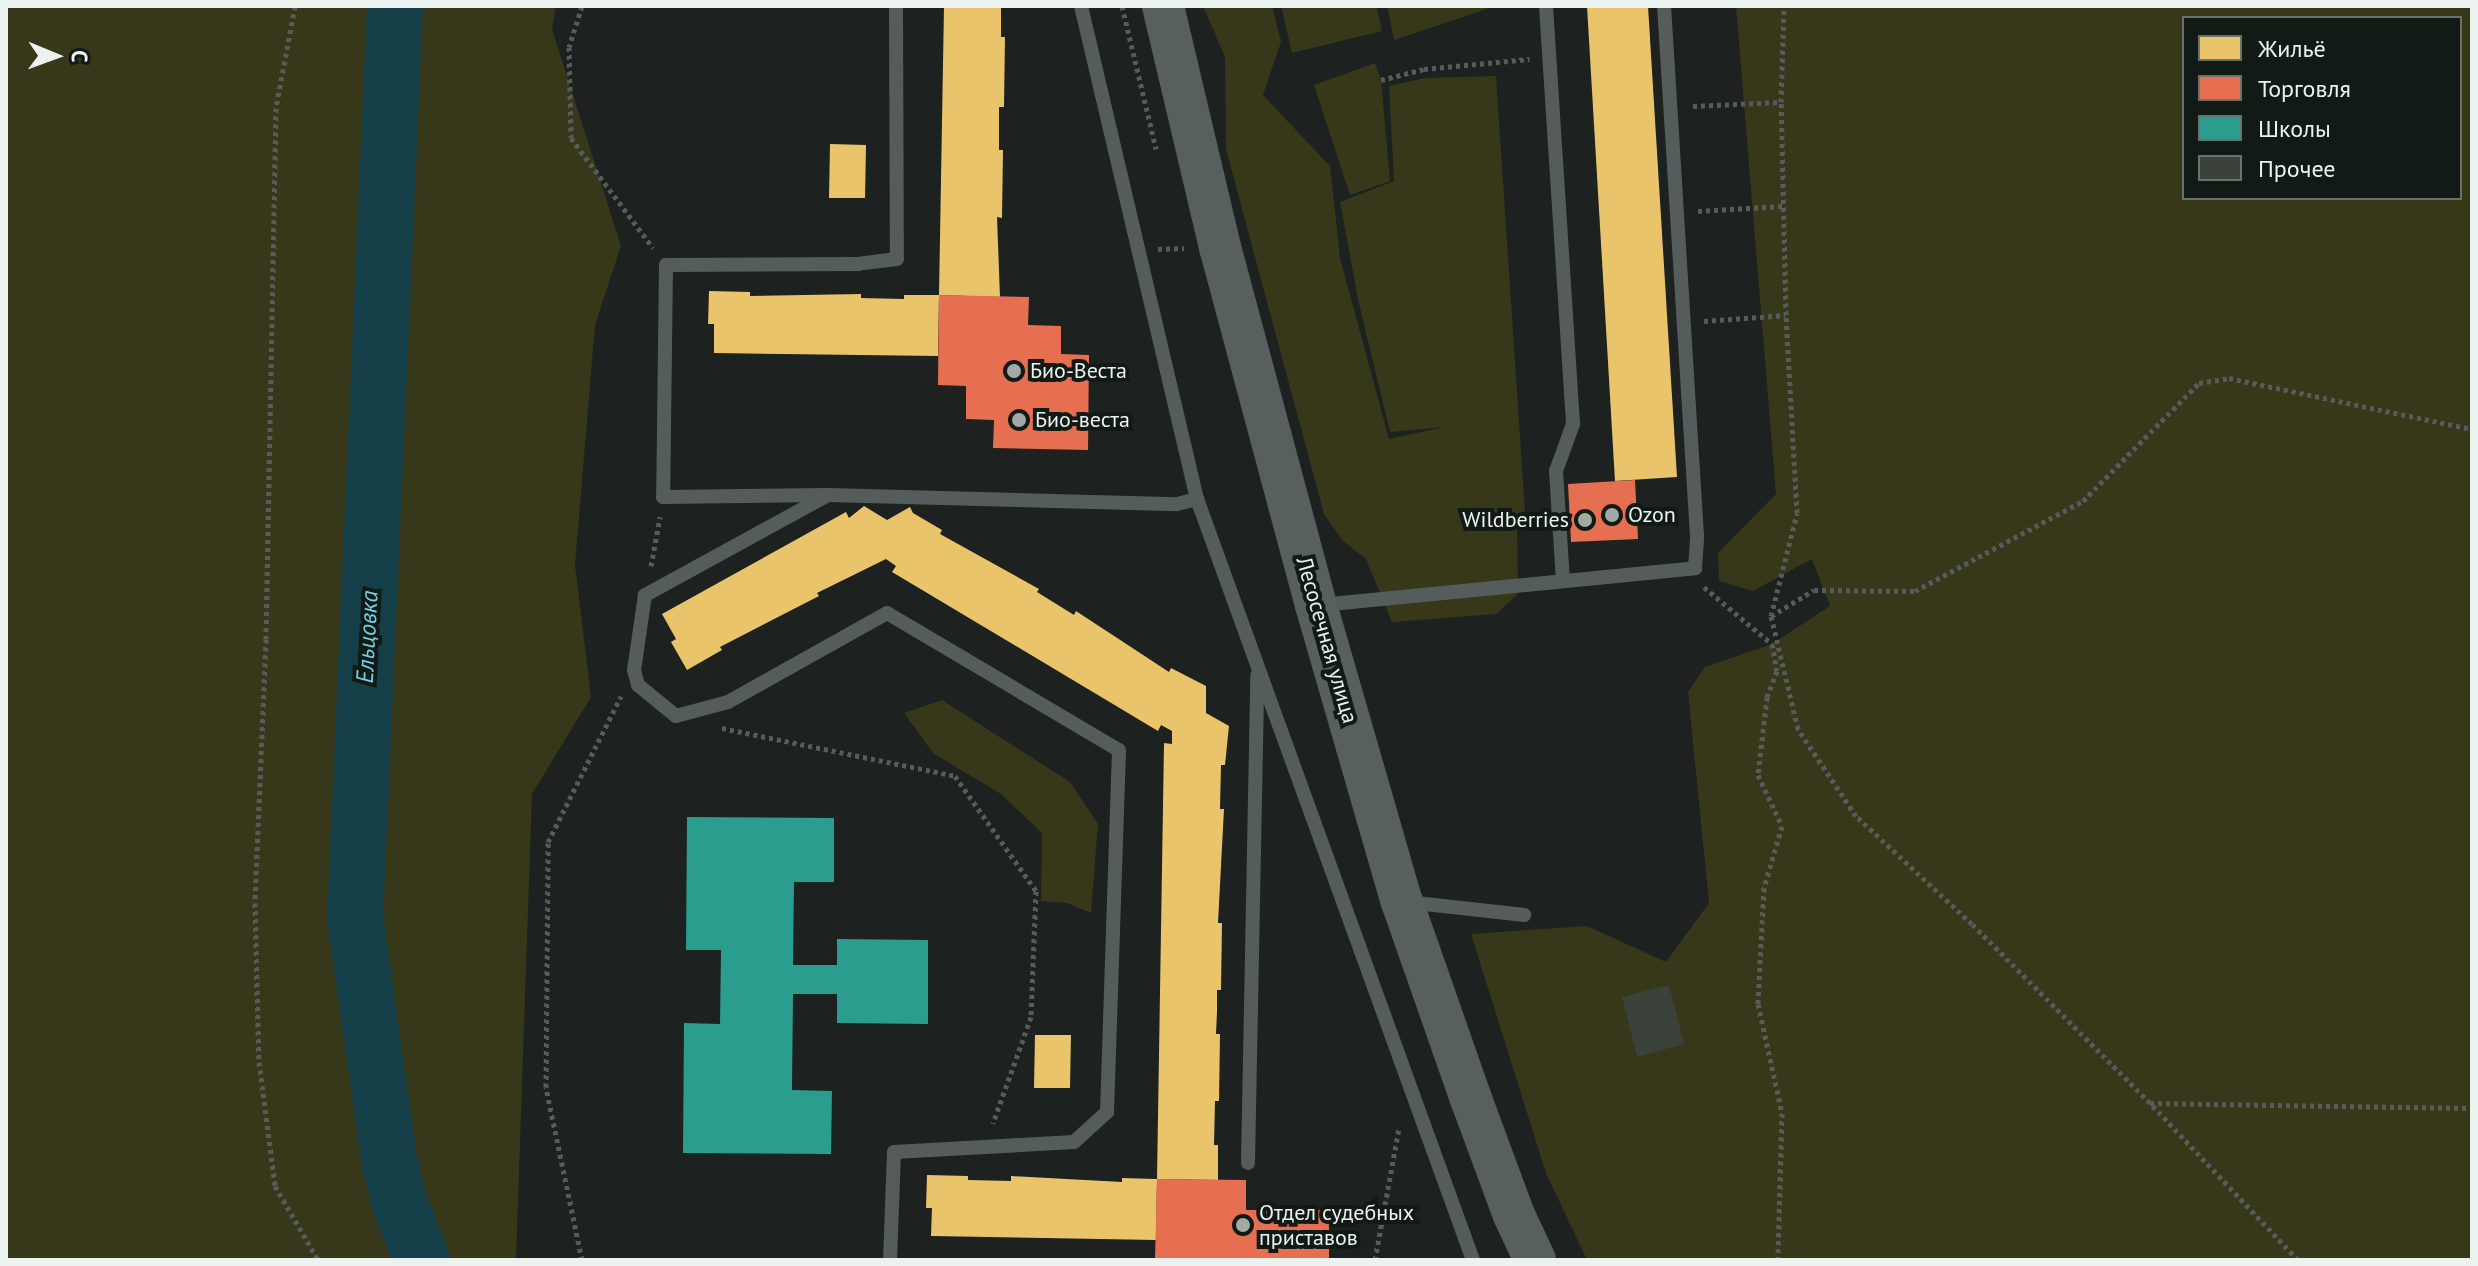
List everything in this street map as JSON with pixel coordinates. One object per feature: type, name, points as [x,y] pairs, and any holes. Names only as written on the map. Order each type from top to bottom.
[{"type":"street","name":"Лесосечная улица","points":[[1163,6],[1220,247],[1316,605],[1402,902],[1514,1215],[1535,1260]]},
{"type":"lane","points":[[896,6],[897,259],[859,264],[666,265],[663,497],[828,495],[1177,504],[1197,499]]},
{"type":"lane","points":[[1081,6],[1197,499],[1473,1260]]},
{"type":"lane","points":[[1546,6],[1573,424],[1556,471],[1563,581]]},
{"type":"lane","points":[[1316,605],[1695,568],[1697,536],[1664,6]]},
{"type":"lane","points":[[828,495],[645,595],[634,670],[638,685],[676,716],[728,702],[887,613],[1119,750],[1107,1112],[1074,1142],[894,1152],[890,1260]]},
{"type":"lane","points":[[1248,1163],[1257,667]]},
{"type":"lane","points":[[1402,902],[1524,915]]},
{"type":"path","points":[[295,6],[276,108],[266,639],[255,903],[259,1062],[275,1186],[318,1260]]},
{"type":"path","points":[[582,6],[569,47],[571,138],[666,265]]},
{"type":"path","points":[[1784,6],[1781,102],[1783,206],[1797,513],[1771,616],[1798,729],[1856,816],[1972,924],[2150,1103],[2298,1260]]},
{"type":"path","points":[[1381,80],[1424,69],[1549,57]]},
{"type":"path","points":[[1672,106],[1781,102]]},
{"type":"path","points":[[1677,213],[1783,206]]},
{"type":"path","points":[[1137,250],[1220,247]]},
{"type":"path","points":[[1683,322],[1786,315]]},
{"type":"path","points":[[1771,616],[1814,590],[1915,591],[2083,501],[2199,383],[2229,378],[2472,429]]},
{"type":"path","points":[[645,595],[663,497]]},
{"type":"path","points":[[1683,569],[1772,644],[1777,671],[1767,697],[1758,775],[1782,826],[1764,888],[1758,1004],[1782,1113],[1778,1260]]},
{"type":"path","points":[[582,1260],[546,1087],[548,842],[634,670]]},
{"type":"path","points":[[676,716],[764,739],[955,776],[1036,891],[1031,1017],[985,1147]]},
{"type":"path","points":[[2150,1103],[2472,1108]]},
{"type":"path","points":[[1375,1260],[1400,1131],[1395,1116]]},
{"type":"green space","points":[[6,6],[556,6],[552,29],[621,246],[595,325],[575,565],[591,697],[532,794],[516,1260],[6,1260]]},
{"type":"green space","points":[[1203,6],[1272,6],[1281,42],[1263,95],[1330,166],[1340,258],[1389,439],[1444,427],[1390,432],[1358,299],[1340,202],[1394,181],[1389,86],[1425,78],[1496,76],[1525,512],[1517,518],[1518,594],[1496,614],[1392,622],[1366,559],[1342,540],[1324,514],[1226,149],[1225,57]]},
{"type":"green space","points":[[1281,6],[1376,6],[1382,31],[1292,53]]},
{"type":"green space","points":[[1387,6],[1487,6],[1487,9],[1394,40]]},
{"type":"green space","points":[[1736,6],[2472,6],[2472,1260],[1587,1260],[1546,1173],[1471,934],[1587,926],[1666,962],[1709,903],[1688,692],[1705,667],[1772,644],[1830,606],[1812,559],[1753,591],[1719,581],[1718,553],[1776,494]]},
{"type":"green space","points":[[1375,63],[1381,80],[1390,181],[1350,195],[1314,85]]},
{"type":"green space","points":[[942,700],[1070,782],[1098,824],[1091,913],[1067,903],[1041,901],[1042,833],[1001,794],[933,753],[904,713]]},
{"type":"building: Жильё","points":[[944,6],[1001,6],[1001,37],[1005,37],[1004,107],[999,107],[999,150],[1003,150],[1002,218],[997,217],[1000,297],[939,295]]},
{"type":"building: Жильё","points":[[1587,6],[1648,6],[1677,477],[1615,481]]},
{"type":"building: Жильё","points":[[830,144],[866,145],[865,198],[829,198]]},
{"type":"building: Жильё","points":[[709,291],[750,292],[750,296],[861,294],[861,298],[904,299],[904,295],[939,295],[938,356],[714,353],[714,324],[708,324]]},
{"type":"building: Жильё","points":[[864,506],[887,520],[910,507],[913,513],[942,530],[940,534],[1039,589],[1037,592],[1074,615],[1076,611],[1169,672],[1171,668],[1206,686],[1206,713],[1229,726],[1225,765],[1221,765],[1220,809],[1224,809],[1218,923],[1222,923],[1221,990],[1217,990],[1216,1034],[1220,1034],[1219,1101],[1215,1101],[1214,1145],[1218,1145],[1218,1180],[1157,1179],[1164,743],[1172,744],[1172,731],[1161,725],[1158,731],[892,572],[896,566],[886,559],[720,647],[722,650],[687,670],[671,642],[676,639],[662,614],[846,512],[849,518]]},
{"type":"building: Жильё","points":[[1035,1035],[1071,1035],[1070,1088],[1034,1088]]},
{"type":"building: Жильё","points":[[927,1175],[1011,1181],[1011,1176],[1122,1182],[1122,1178],[1157,1179],[1156,1240],[931,1236],[932,1208],[926,1208]]},
{"type":"building: Торговля","name":"Био-Веста","points":[[939,295],[1029,297],[1028,325],[1061,326],[1061,354],[1089,355],[1088,450],[993,448],[994,420],[966,419],[966,386],[938,385]]},
{"type":"building: Торговля","points":[[1635,480],[1638,539],[1571,542],[1568,484]]},
{"type":"building: Торговля","name":"Отдел судебных приставов","points":[[1157,1179],[1246,1180],[1246,1210],[1329,1210],[1329,1260],[1155,1260]]},
{"type":"building: Школы","points":[[687,817],[834,818],[834,882],[794,882],[793,965],[837,965],[837,939],[928,940],[928,1024],[837,1023],[837,994],[793,994],[792,1090],[832,1091],[831,1154],[683,1153],[684,1023],[720,1024],[721,950],[686,950]]},
{"type":"building: Прочее","points":[[1669,985],[1684,1044],[1637,1057],[1622,997]]},
{"type":"waterway","name":"Ельцовка","points":[[395,6],[355,917],[389,1159],[399,1201],[422,1260]]},
{"type":"place","name":"Био-Веста","points":[[1014,371]]},
{"type":"place","name":"Био-веста","points":[[1019,420]]},
{"type":"place","name":"Ozon","points":[[1612,515]]},
{"type":"place","name":"Wildberries","points":[[1585,520]]},
{"type":"place","name":"Отдел судебных приставов","points":[[1243,1225]]}]
